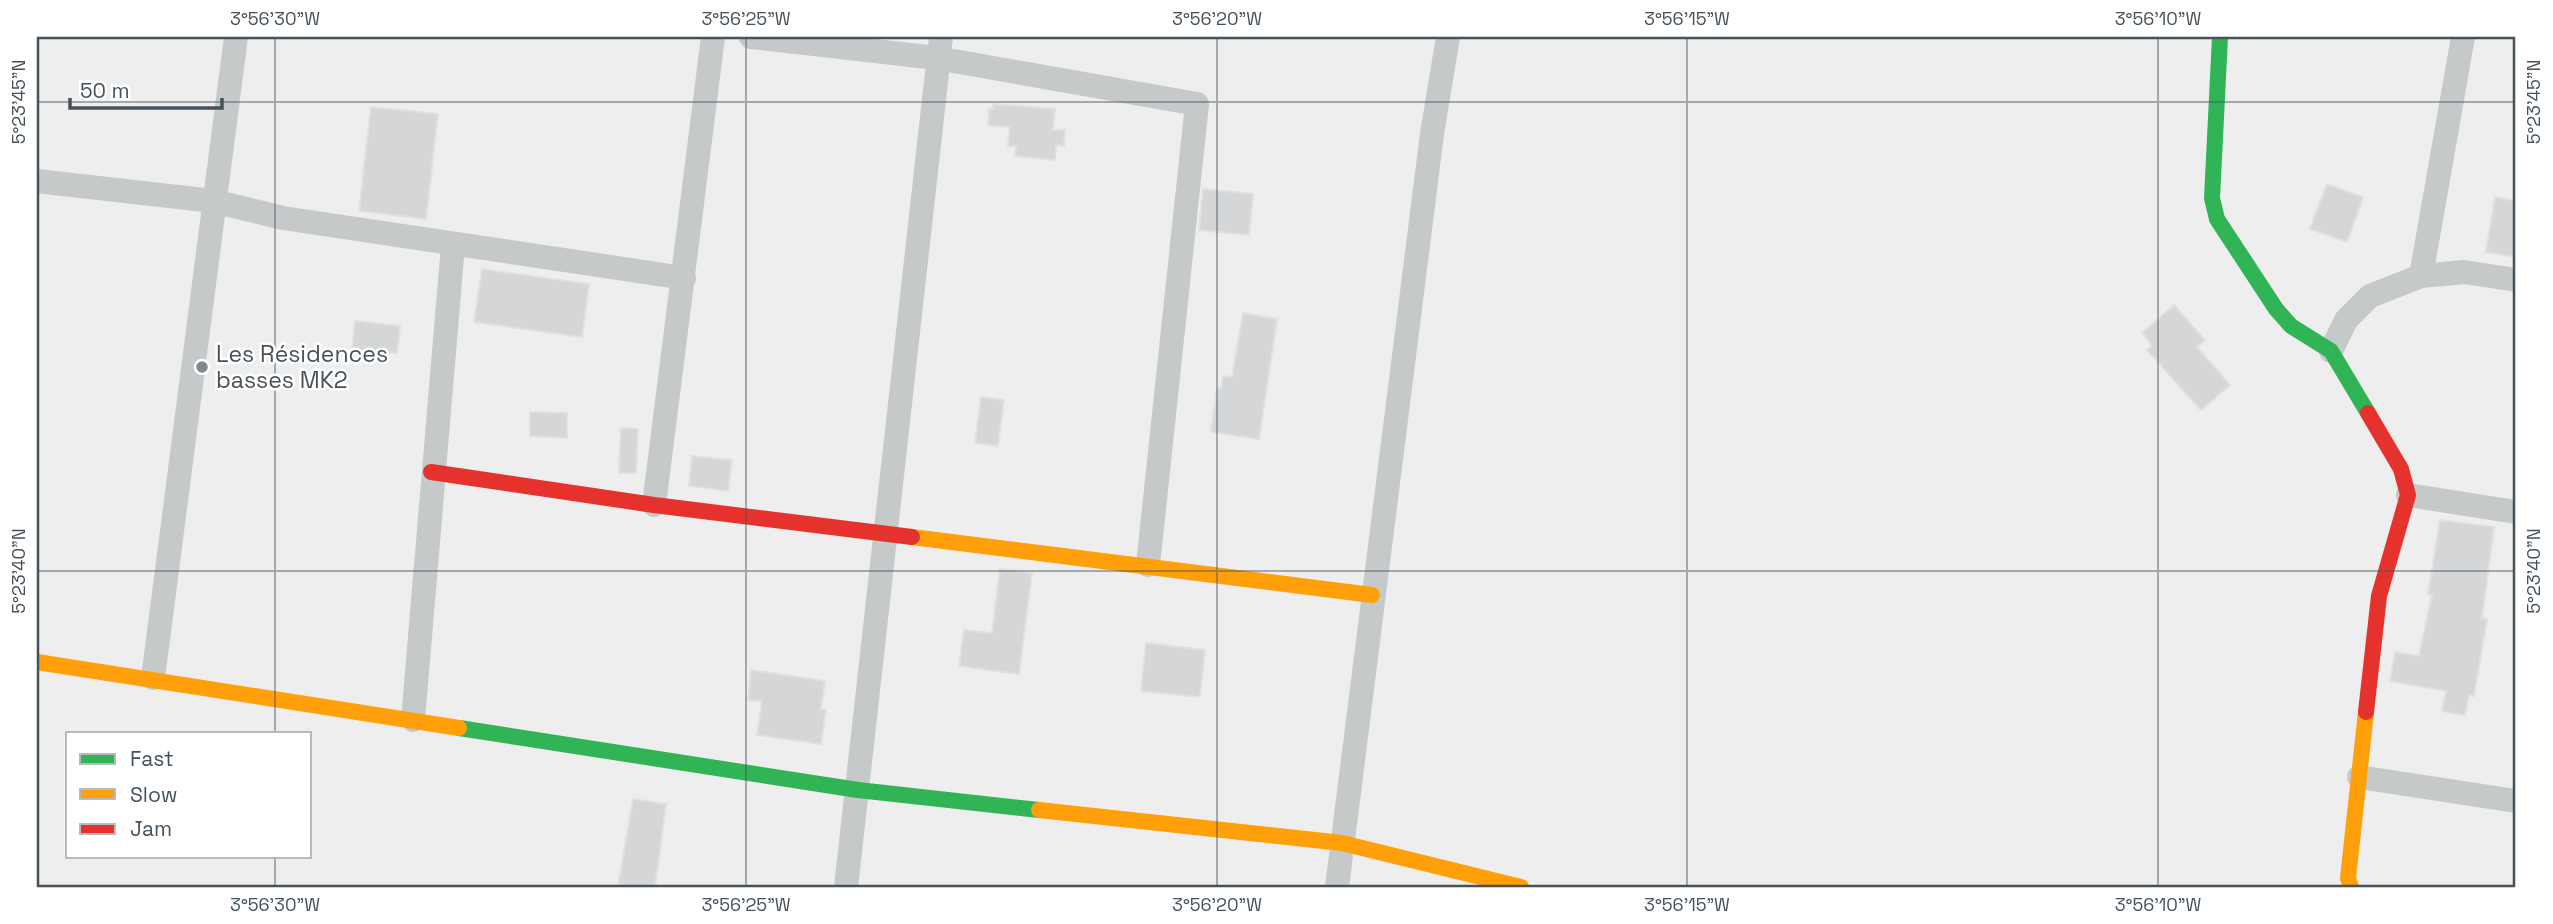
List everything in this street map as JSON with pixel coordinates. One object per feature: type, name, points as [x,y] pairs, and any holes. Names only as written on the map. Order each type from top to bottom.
[{"type":"street","points":[[153,678],[213,201],[227,123],[236,37]]},
{"type":"street","points":[[654,505],[713,37]]},
{"type":"street","points":[[751,37],[939,48],[1197,104],[1148,565]]},
{"type":"street","points":[[1337,887],[1432,134],[1448,37]]},
{"type":"street","points":[[2220,37],[2212,198],[2217,219],[2276,309],[2291,326],[2331,351],[2400,469],[2408,495],[2379,596],[2348,878],[2351,887]]},
{"type":"street","points":[[2421,276],[2463,37]]},
{"type":"street","points":[[845,887],[858,790],[939,48]]},
{"type":"street","points":[[37,181],[213,201],[283,218],[684,278]]},
{"type":"street","points":[[413,720],[431,472],[453,245]]},
{"type":"street","points":[[2331,351],[2346,320],[2370,296],[2421,276],[2464,272],[2516,281]]},
{"type":"street","points":[[431,472],[654,505],[1372,595]]},
{"type":"street","points":[[2408,495],[2516,512]]},
{"type":"street","points":[[37,662],[858,790],[1342,843],[1521,887]]},
{"type":"street","points":[[2359,777],[2516,801]]},
{"type":"building","points":[[993,104],[1055,109],[1053,130],[1065,130],[1064,146],[1056,145],[1055,160],[1015,156],[1016,146],[1008,146],[1010,127],[988,125],[989,109],[993,109]]},
{"type":"building","points":[[371,107],[438,114],[426,219],[359,211]]},
{"type":"building","points":[[2327,184],[2363,197],[2347,242],[2310,229]]},
{"type":"building","points":[[1203,189],[1253,194],[1249,235],[1199,230]]},
{"type":"building","points":[[2495,197],[2516,201],[2516,257],[2486,252]]},
{"type":"building","points":[[482,269],[589,284],[582,337],[474,322]]},
{"type":"building","points":[[2174,305],[2205,340],[2197,347],[2230,385],[2201,410],[2147,350],[2152,345],[2142,333]]},
{"type":"building","points":[[1243,313],[1277,319],[1259,439],[1211,432],[1217,388],[1221,389],[1223,376],[1232,377]]},
{"type":"building","points":[[355,321],[400,326],[397,353],[352,349]]},
{"type":"building","points":[[981,397],[1004,400],[998,446],[975,443]]},
{"type":"building","points":[[530,412],[567,413],[567,438],[530,436]]},
{"type":"building","points":[[621,428],[638,429],[636,473],[619,473]]},
{"type":"building","points":[[692,456],[732,460],[728,491],[689,486]]},
{"type":"building","points":[[2440,520],[2494,527],[2482,618],[2487,619],[2474,696],[2469,695],[2465,715],[2442,711],[2446,691],[2390,681],[2395,652],[2419,656],[2432,595],[2428,594]]},
{"type":"building","points":[[1000,569],[1032,573],[1019,674],[959,666],[964,630],[992,633]]},
{"type":"building","points":[[1146,643],[1205,650],[1200,697],[1141,691]]},
{"type":"building","points":[[751,670],[825,681],[821,709],[826,710],[821,744],[757,735],[762,701],[748,700]]},
{"type":"building","points":[[633,799],[666,804],[655,887],[618,887]]},
{"type":"traffic: fast","points":[[2220,37],[2212,198],[2217,219],[2276,309],[2291,326],[2331,351],[2368,413]]},
{"type":"traffic: fast","points":[[459,728],[858,790],[1039,810]]},
{"type":"traffic: slow","points":[[912,537],[1372,595]]},
{"type":"traffic: slow","points":[[37,662],[459,728]]},
{"type":"traffic: slow","points":[[2351,887],[2348,878],[2366,712]]},
{"type":"traffic: slow","points":[[1039,810],[1342,843],[1521,887]]},
{"type":"traffic: jam","points":[[2366,712],[2379,596],[2408,495],[2401,469],[2368,413]]},
{"type":"traffic: jam","points":[[431,472],[654,505],[912,537]]},
{"type":"place","name":"Les Résidences basses MK2","points":[[202,367]]}]
